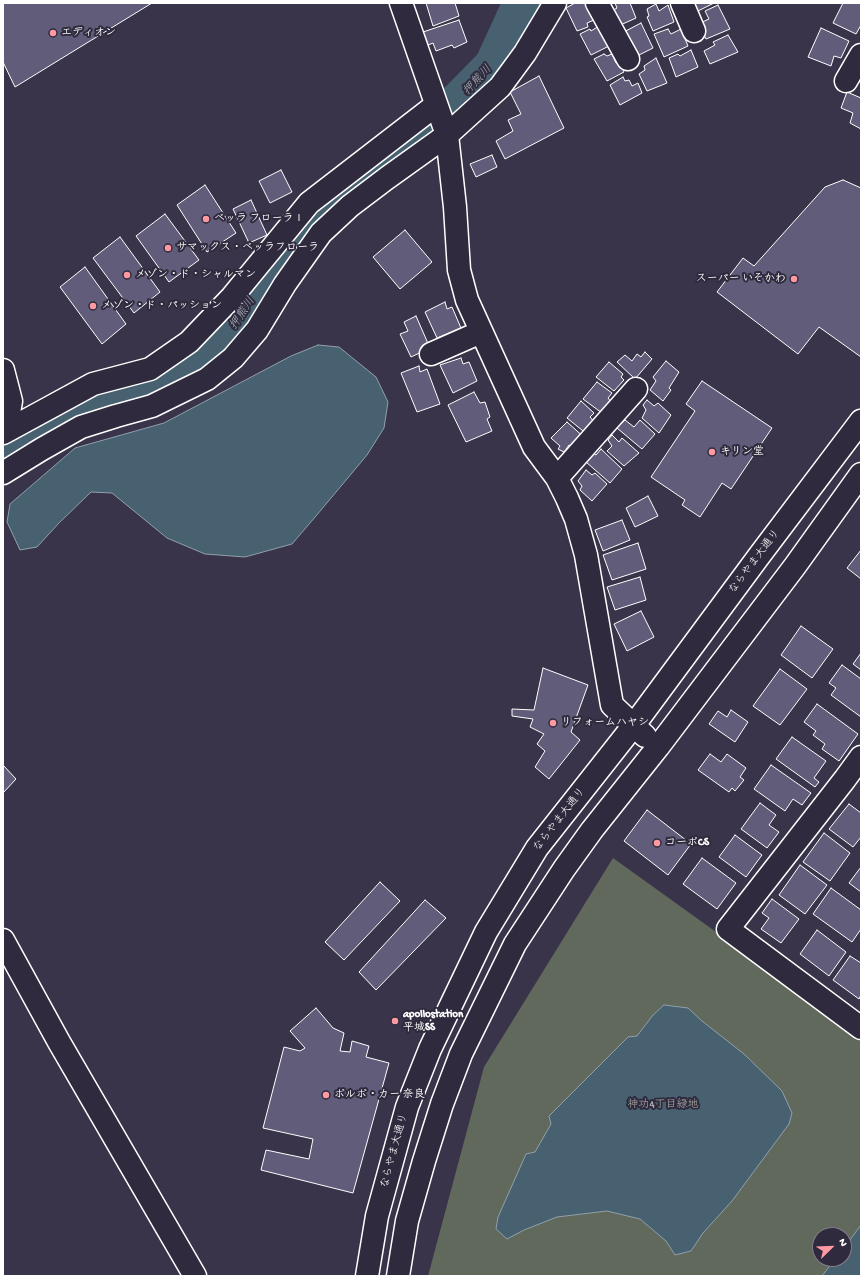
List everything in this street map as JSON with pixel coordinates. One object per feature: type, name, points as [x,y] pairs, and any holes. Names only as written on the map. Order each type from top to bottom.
[{"type":"street","points":[[401,3],[447,135],[455,207],[459,270],[466,300],[534,447],[557,478],[576,519],[586,555],[612,705],[658,747]]},
{"type":"street","points":[[4,470],[81,427],[152,406],[207,379],[233,358],[257,330],[285,284],[321,233],[350,206],[447,135],[500,87],[525,53],[555,3]]},
{"type":"street","points":[[597,3],[628,59]]},
{"type":"street","points":[[682,3],[694,31]]},
{"type":"street","points":[[846,81],[861,55]]},
{"type":"street","points":[[4,432],[93,384],[150,369],[190,342],[232,297],[309,203],[436,105]]},
{"type":"street","points":[[431,354],[481,332]]},
{"type":"street","points":[[3,370],[11,401],[4,432]]},
{"type":"street","points":[[557,478],[636,389]]},
{"type":"street","name":"ならやま大通り","points":[[367,1276],[377,1216],[407,1107],[430,1049],[486,932],[537,848],[634,726],[861,421]]},
{"type":"street","points":[[398,1276],[407,1221],[442,1104],[461,1054],[512,951],[564,869],[592,830],[658,747],[790,572],[861,474]]},
{"type":"street","points":[[861,757],[853,783],[728,929],[861,1028]]},
{"type":"street","points":[[3,940],[59,1042],[195,1276]]},
{"type":"green space","name":"神功4丁目緑地","points":[[613,858],[861,1036],[861,1276],[428,1276],[484,1067]]},
{"type":"water","points":[[318,345],[339,347],[376,377],[388,402],[384,428],[367,455],[292,544],[245,557],[205,554],[167,538],[112,493],[91,492],[37,547],[20,550],[7,522],[10,504],[75,448],[164,423],[291,356]]},
{"type":"water","points":[[664,1005],[688,1008],[744,1054],[782,1091],[792,1113],[789,1124],[732,1201],[703,1233],[691,1251],[675,1255],[666,1241],[640,1219],[607,1211],[557,1217],[524,1230],[507,1239],[496,1229],[498,1217],[526,1154],[535,1152],[551,1124],[549,1116],[628,1037],[637,1036],[653,1015]]},
{"type":"water","points":[[861,1225],[861,1276],[822,1276],[829,1267],[852,1267],[852,1237]]},
{"type":"building","name":"エディオン","points":[[3,3],[152,3],[15,87],[3,62]]},
{"type":"building","points":[[426,3],[455,3],[459,16],[433,26]]},
{"type":"building","points":[[575,3],[586,3],[594,20],[587,23],[588,27],[577,31],[566,8]]},
{"type":"building","points":[[615,3],[630,3],[636,18],[616,27],[608,13],[617,8]]},
{"type":"building","points":[[691,3],[714,3],[696,12]]},
{"type":"building","points":[[843,3],[861,3],[861,25],[856,34],[833,23]]},
{"type":"building","points":[[656,4],[659,11],[668,5],[674,22],[653,31],[647,17],[649,16],[647,9]]},
{"type":"building","points":[[718,5],[730,29],[706,39],[698,24],[709,19],[705,11]]},
{"type":"building","points":[[459,20],[467,42],[454,48],[452,45],[436,51],[433,43],[428,45],[423,32]]},
{"type":"building","points":[[641,23],[653,48],[639,55],[632,45],[620,34]]},
{"type":"building","points":[[599,26],[611,45],[591,55],[580,34],[590,29],[591,31]]},
{"type":"building","points":[[821,28],[849,41],[841,58],[834,56],[831,66],[808,57]]},
{"type":"building","points":[[668,29],[671,34],[681,29],[688,46],[664,57],[654,34]]},
{"type":"building","points":[[728,35],[738,52],[710,64],[704,51],[715,45],[713,42]]},
{"type":"building","points":[[691,50],[698,67],[676,77],[669,58],[678,54],[680,56]]},
{"type":"building","points":[[604,54],[607,56],[612,54],[616,63],[619,61],[624,72],[607,81],[594,59]]},
{"type":"building","points":[[656,58],[667,83],[647,91],[639,74],[645,70],[644,66]]},
{"type":"building","points":[[539,76],[564,128],[505,159],[496,141],[513,131],[508,120],[521,114],[510,92]]},
{"type":"building","points":[[623,77],[625,81],[629,80],[632,86],[638,83],[642,93],[620,105],[610,85]]},
{"type":"building","points":[[847,92],[861,98],[861,129],[850,123],[853,113],[841,108]]},
{"type":"building","points":[[492,155],[497,167],[476,177],[470,164]]},
{"type":"building","points":[[281,170],[292,192],[270,203],[259,181]]},
{"type":"building","name":"スーパー いそかわ","points":[[843,180],[861,188],[861,357],[819,327],[798,354],[717,292],[743,258],[754,266],[825,187]]},
{"type":"building","name":"ベッラ フローラⅠ","points":[[205,185],[236,233],[207,252],[177,205]]},
{"type":"building","points":[[251,200],[267,235],[249,243],[233,209]]},
{"type":"building","name":"サマックス・ベッラフローラ","points":[[165,214],[199,260],[169,282],[136,236]]},
{"type":"building","points":[[405,230],[432,262],[400,289],[373,257]]},
{"type":"building","name":"メゾン・ド・シャルマン","points":[[120,237],[160,292],[134,313],[93,258]]},
{"type":"building","name":"メゾン・ド・パッション","points":[[85,267],[126,324],[102,344],[60,287]]},
{"type":"building","points":[[445,302],[447,309],[452,307],[461,328],[437,338],[425,312]]},
{"type":"building","points":[[416,316],[430,348],[411,357],[400,334],[408,331],[404,322]]},
{"type":"building","points":[[645,352],[652,359],[635,379],[617,362],[625,355],[632,361],[637,354],[641,357]]},
{"type":"building","points":[[461,358],[463,364],[469,362],[477,381],[453,393],[440,365]]},
{"type":"building","points":[[666,361],[679,372],[669,388],[671,390],[663,401],[650,390],[656,381],[653,377]]},
{"type":"building","points":[[609,362],[623,374],[621,377],[624,380],[614,391],[596,377]]},
{"type":"building","points":[[419,366],[420,372],[427,369],[440,404],[417,412],[401,373]]},
{"type":"building","name":"キリン堂","points":[[702,381],[772,428],[731,489],[722,483],[700,517],[682,505],[685,500],[651,477],[695,411],[686,404]]},
{"type":"building","points":[[597,382],[612,393],[608,398],[612,403],[602,413],[583,399]]},
{"type":"building","points":[[474,392],[480,403],[485,402],[490,417],[487,419],[492,431],[466,442],[448,405]]},
{"type":"building","points":[[647,400],[654,406],[658,403],[671,415],[659,433],[642,418],[646,410],[643,405]]},
{"type":"building","points":[[581,401],[594,413],[590,417],[596,424],[588,435],[567,418]]},
{"type":"building","points":[[625,420],[634,427],[640,420],[655,434],[642,449],[617,428]]},
{"type":"building","points":[[567,422],[586,439],[577,450],[569,445],[564,452],[558,449],[560,446],[551,438]]},
{"type":"building","points":[[612,435],[619,442],[622,438],[639,453],[624,466],[607,451],[612,446],[608,440]]},
{"type":"building","points":[[601,449],[622,469],[610,483],[586,462],[593,453],[596,455]]},
{"type":"building","points":[[586,470],[592,475],[595,473],[607,484],[592,501],[580,490],[582,486],[578,481]]},
{"type":"building","points":[[648,496],[658,516],[635,527],[626,508]]},
{"type":"building","points":[[622,520],[630,540],[603,551],[595,530]]},
{"type":"building","points":[[638,543],[646,569],[612,580],[603,555]]},
{"type":"building","points":[[861,550],[861,579],[847,568]]},
{"type":"building","points":[[640,577],[646,600],[615,610],[607,587]]},
{"type":"building","points":[[641,611],[654,637],[627,651],[614,624]]},
{"type":"building","points":[[801,626],[833,649],[812,678],[781,655]]},
{"type":"building","points":[[861,653],[861,670],[853,664]]},
{"type":"building","points":[[842,665],[861,679],[861,717],[831,695],[836,688],[829,683]]},
{"type":"building","name":"リフォームハヤシ","points":[[543,668],[588,685],[571,732],[580,740],[549,779],[535,767],[545,751],[537,744],[544,734],[530,727],[533,719],[512,716],[512,709],[534,710]]},
{"type":"building","points":[[780,669],[807,689],[780,725],[753,706]]},
{"type":"building","points":[[817,704],[858,734],[839,761],[822,749],[825,744],[813,735],[816,731],[804,722]]},
{"type":"building","points":[[731,710],[748,722],[735,742],[709,724],[718,711],[727,717]]},
{"type":"building","points":[[792,737],[826,761],[814,778],[819,782],[815,787],[776,759]]},
{"type":"building","points":[[710,754],[721,762],[727,754],[746,768],[740,777],[744,780],[735,791],[732,788],[729,792],[698,770]]},
{"type":"building","points":[[3,765],[16,779],[3,793]]},
{"type":"building","points":[[771,765],[811,793],[802,805],[793,799],[785,811],[754,789]]},
{"type":"building","points":[[760,803],[776,815],[769,825],[779,832],[767,848],[741,829]]},
{"type":"building","points":[[849,804],[861,813],[861,837],[853,847],[829,829]]},
{"type":"building","name":"コーポCS","points":[[647,810],[691,844],[668,875],[624,841]]},
{"type":"building","points":[[824,833],[850,853],[830,881],[803,862]]},
{"type":"building","points":[[735,835],[762,855],[746,877],[719,857]]},
{"type":"building","points":[[702,858],[736,883],[717,909],[683,884]]},
{"type":"building","points":[[800,865],[827,885],[805,914],[779,895]]},
{"type":"building","points":[[861,867],[861,892],[849,883]]},
{"type":"building","points":[[380,882],[400,901],[344,960],[325,942]]},
{"type":"building","points":[[831,888],[861,910],[861,929],[852,942],[813,914]]},
{"type":"building","points":[[772,899],[799,919],[781,943],[761,929],[769,918],[762,913]]},
{"type":"building","points":[[425,900],[446,918],[376,990],[359,972]]},
{"type":"building","points":[[817,930],[846,952],[829,976],[800,954]]},
{"type":"building","points":[[850,956],[861,963],[861,995],[859,999],[833,980]]},
{"type":"building","name":"ボルボ・カー 奈良","points":[[316,1008],[333,1028],[344,1033],[340,1051],[350,1052],[352,1041],[369,1046],[366,1057],[389,1063],[353,1193],[261,1170],[266,1150],[309,1159],[313,1139],[263,1128],[284,1047],[300,1051],[305,1048],[290,1031]]},
{"type":"waterway","name":"押熊川","points":[[3,449],[39,424],[91,400],[156,385],[218,351],[288,245],[314,210],[359,174],[436,125],[494,66],[523,3]]},
{"type":"place","name":"エディオン","points":[[53,33]]},
{"type":"place","name":"ベッラ フローラⅠ","points":[[206,219]]},
{"type":"place","name":"サマックス・ベッラフローラ","points":[[168,248]]},
{"type":"place","name":"メゾン・ド・シャルマン","points":[[127,275]]},
{"type":"place","name":"スーパー いそかわ","points":[[794,279]]},
{"type":"place","name":"メゾン・ド・パッション","points":[[93,306]]},
{"type":"place","name":"キリン堂","points":[[712,452]]},
{"type":"place","name":"リフォームハヤシ","points":[[553,723]]},
{"type":"place","name":"コーポCS","points":[[657,843]]},
{"type":"place","name":"apollostation 平城SS","points":[[395,1021]]},
{"type":"place","name":"ボルボ・カー 奈良","points":[[326,1095]]}]
